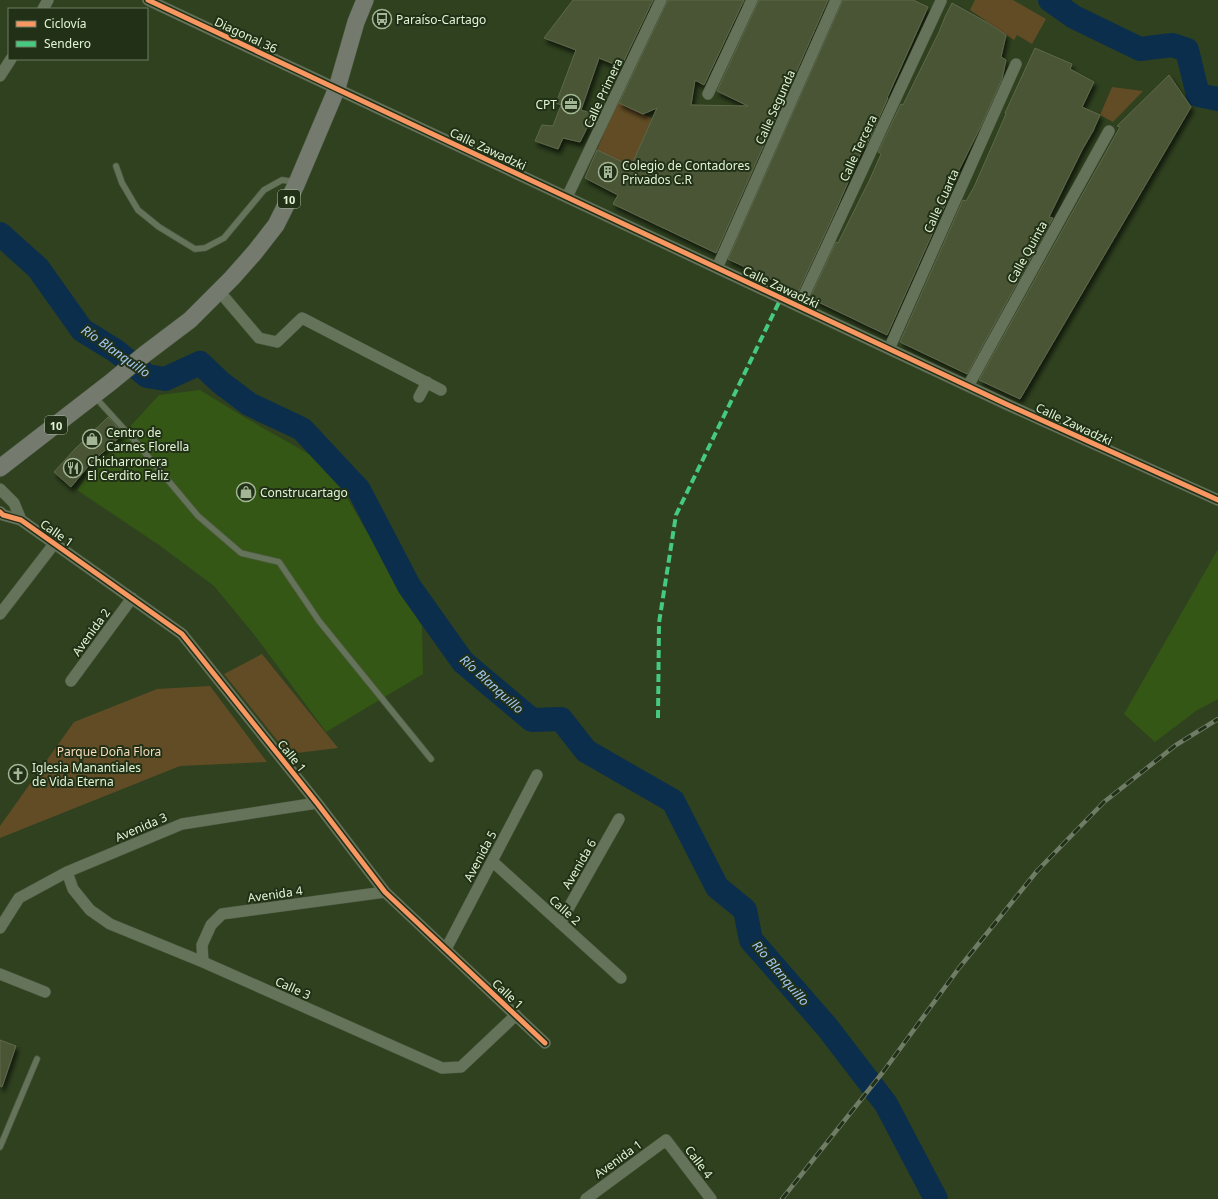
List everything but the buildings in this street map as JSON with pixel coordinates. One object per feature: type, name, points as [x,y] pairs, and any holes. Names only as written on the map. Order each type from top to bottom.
[{"type":"main road","name":"10","points":[[0,468],[190,320],[255,252],[276,225],[298,182],[337,88],[356,22],[365,0]]},
{"type":"street","name":"Diagonal 36","points":[[148,0],[337,88]]},
{"type":"street","name":"Calle Primera","points":[[568,197],[661,0]]},
{"type":"street","points":[[708,94],[752,0]]},
{"type":"street","name":"Calle Segunda","points":[[717,268],[836,0]]},
{"type":"street","name":"Calle Tercera","points":[[799,306],[941,0]]},
{"type":"street","points":[[0,76],[10,60]]},
{"type":"street","name":"Calle Cuarta","points":[[889,349],[1016,64]]},
{"type":"street","name":"Calle Zawadzki","points":[[337,88],[968,386],[1218,500]]},
{"type":"street","name":"Calle Quinta","points":[[968,386],[1109,131]]},
{"type":"street","points":[[219,291],[259,338],[277,342],[302,318],[441,390]]},
{"type":"street","points":[[419,397],[426,382]]},
{"type":"street","name":"Calle 1","points":[[0,489],[14,503],[21,520]]},
{"type":"street","name":"Calle 1","points":[[0,512],[3,515],[21,520],[182,634],[317,803],[385,892],[545,1043]]},
{"type":"street","points":[[0,614],[54,544]]},
{"type":"street","name":"Avenida 2","points":[[71,681],[132,598]]},
{"type":"street","name":"Avenida 5","points":[[446,949],[537,775]]},
{"type":"street","name":"Avenida 3","points":[[0,928],[19,898],[67,872],[182,824],[317,803]]},
{"type":"street","name":"Avenida 6","points":[[560,923],[619,819]]},
{"type":"street","name":"Calle 2","points":[[492,861],[621,978]]},
{"type":"street","name":"Calle 3","points":[[67,872],[73,889],[90,910],[110,924],[203,962],[442,1068],[460,1067],[516,1015]]},
{"type":"street","name":"Avenida 4","points":[[203,962],[202,945],[210,925],[222,914],[385,892]]},
{"type":"street","points":[[0,974],[45,992]]},
{"type":"street","name":"Avenida 1","points":[[586,1199],[666,1140]]},
{"type":"street","name":"Calle 4","points":[[666,1140],[711,1199]]},
{"type":"lane","points":[[116,166],[122,183],[138,210],[159,227],[195,249],[206,248],[224,238],[264,190],[282,180],[298,182]]},
{"type":"lane","points":[[93,395],[135,441],[198,516],[241,553],[278,562],[319,621],[431,759]]},
{"type":"lane","points":[[0,1147],[37,1059]]},
{"type":"shaded area","points":[[200,390],[328,465],[422,626],[423,674],[326,732],[256,637],[214,586],[159,545],[77,490],[107,448],[124,433],[159,395]]},
{"type":"shaded area","points":[[1218,549],[1218,699],[1196,711],[1155,742],[1124,714]]},
{"type":"green space","points":[[975,0],[1013,0],[1046,19],[1032,44],[1017,35],[1014,40],[970,10]]},
{"type":"green space","points":[[1112,87],[1143,91],[1113,122],[1100,115]]},
{"type":"green space","points":[[617,102],[652,118],[631,166],[597,150]]},
{"type":"green space","points":[[262,654],[338,748],[288,754],[224,674]]},
{"type":"green space","name":"Parque Doña Flora","points":[[210,686],[267,762],[180,766],[0,838],[0,826],[74,722],[157,689]]},
{"type":"waterway","points":[[1050,0],[1074,17],[1140,49],[1172,45],[1187,50],[1198,95],[1218,99]]},
{"type":"waterway","name":"Río Blanquillo","points":[[0,234],[38,268],[82,330],[116,351],[147,376],[165,379],[200,363],[220,382],[249,404],[302,429],[359,490],[409,586],[463,662],[532,720],[561,719],[586,751],[673,801],[717,887],[745,910],[751,940],[827,1027],[886,1104],[936,1199]]},
{"type":"railway","points":[[782,1199],[883,1072],[959,968],[1037,871],[1104,802],[1176,745],[1218,719]]},
{"type":"marked path","points":[[658,718],[659,623],[676,515],[781,298]]},
{"type":"cycle path","points":[[148,0],[1006,404],[1218,500]]},
{"type":"cycle path","points":[[0,512],[3,515],[21,520],[182,634],[317,803],[385,892],[545,1043]]},
{"type":"place","name":"Paraíso-Cartago","points":[[382,19]]},
{"type":"place","name":"CPT","points":[[571,104]]},
{"type":"place","name":"Colegio de Contadores Privados C.R","points":[[608,172]]},
{"type":"place","name":"Centro de Carnes Florella","points":[[92,439]]},
{"type":"place","name":"Chicharronera El Cerdito Feliz","points":[[73,468]]},
{"type":"place","name":"Construcartago","points":[[246,492]]},
{"type":"place","name":"Iglesia Manantiales de Vida Eterna","points":[[18,774]]}]
